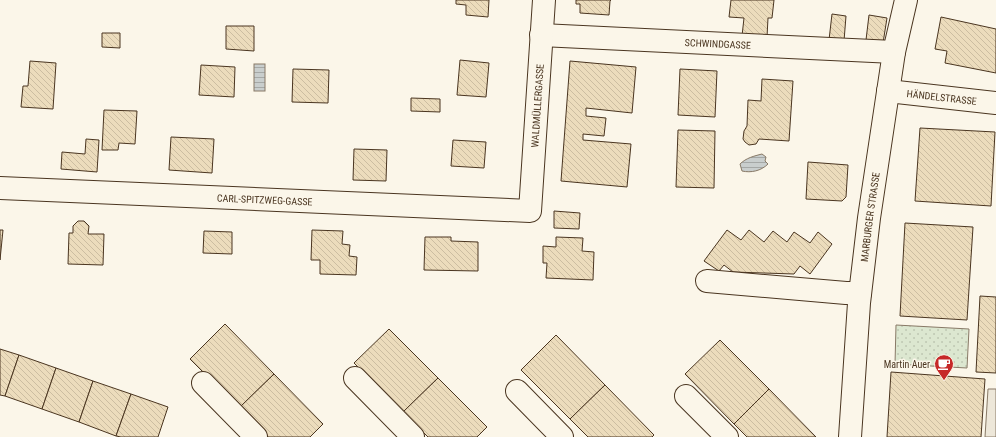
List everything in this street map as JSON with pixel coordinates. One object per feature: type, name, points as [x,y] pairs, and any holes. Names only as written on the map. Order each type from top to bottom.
[{"type":"street","name":"WALDMÜLLERGASSE","points":[[530,212],[544,0]]},
{"type":"street","name":"MARBURGER STRASSE","points":[[850,437],[860,292],[869,218],[894,52],[906,0]]},
{"type":"street","name":"SCHWINDGASSE","points":[[541,35],[894,52]]},
{"type":"street","name":"HÄNDELSTRASSE","points":[[888,91],[996,103]]},
{"type":"street","name":"CARL-SPITZWEG-GASSE","points":[[0,188],[530,212]]},
{"type":"street","points":[[707,281],[846,293],[860,292]]},
{"type":"street","points":[[355,378],[413,437]]},
{"type":"street","points":[[203,383],[256,437]]},
{"type":"street","points":[[517,391],[562,437]]},
{"type":"street","points":[[686,396],[727,437]]},
{"type":"green space","points":[[896,325],[969,329],[967,368],[895,364]]},
{"type":"shaded area","points":[[254,64],[265,64],[265,91],[254,91]]},
{"type":"shaded area","points":[[762,154],[766,157],[765,161],[768,164],[756,171],[742,171],[740,164],[742,162]]},
{"type":"shaded area","points":[[988,389],[996,389],[996,437],[985,437]]},
{"type":"building","points":[[456,0],[489,0],[488,17],[466,15],[466,5],[456,4]]},
{"type":"building","points":[[576,0],[611,0],[609,15],[580,13],[580,4],[576,4]]},
{"type":"building","points":[[731,0],[774,0],[772,18],[768,18],[767,37],[742,36],[744,18],[729,17]]},
{"type":"building","points":[[832,14],[846,16],[844,41],[829,40]]},
{"type":"building","points":[[869,15],[887,18],[883,43],[866,40]]},
{"type":"building","points":[[941,17],[996,29],[996,73],[945,63],[947,51],[935,49]]},
{"type":"building","points":[[226,26],[254,26],[254,51],[226,49]]},
{"type":"building","points":[[102,33],[120,33],[120,48],[102,47]]},
{"type":"building","points":[[460,60],[489,63],[486,97],[457,95]]},
{"type":"building","points":[[30,61],[56,63],[53,109],[21,107],[23,86],[28,86]]},
{"type":"building","points":[[570,61],[636,67],[632,113],[586,108],[586,116],[606,118],[604,136],[583,134],[583,140],[631,144],[627,187],[561,181]]},
{"type":"building","points":[[201,65],[235,67],[234,97],[199,95]]},
{"type":"building","points":[[293,69],[329,70],[328,103],[292,102]]},
{"type":"building","points":[[680,69],[717,71],[715,117],[678,115]]},
{"type":"building","points":[[762,79],[793,81],[789,141],[759,139],[756,144],[749,145],[743,139],[744,131],[747,126],[748,100],[761,101]]},
{"type":"building","points":[[411,98],[440,99],[440,112],[411,111]]},
{"type":"building","points":[[104,110],[137,111],[135,144],[119,143],[118,150],[102,150]]},
{"type":"building","points":[[920,128],[995,132],[991,206],[915,201]]},
{"type":"building","points":[[678,130],[715,131],[714,188],[676,187]]},
{"type":"building","points":[[171,137],[214,139],[212,173],[169,170]]},
{"type":"building","points":[[86,139],[99,140],[97,172],[61,169],[62,152],[85,154]]},
{"type":"building","points":[[453,140],[486,142],[484,168],[451,166]]},
{"type":"building","points":[[354,149],[387,150],[386,181],[353,180]]},
{"type":"building","points":[[808,162],[848,165],[846,197],[842,201],[806,199]]},
{"type":"building","points":[[554,211],[580,213],[579,229],[554,228]]},
{"type":"building","points":[[78,221],[84,221],[89,226],[88,234],[104,234],[103,265],[68,264],[69,233],[73,233],[73,226]]},
{"type":"building","points":[[905,223],[973,227],[967,320],[900,316]]},
{"type":"building","points":[[0,230],[3,230],[0,260]]},
{"type":"building","points":[[312,230],[343,231],[342,244],[350,245],[349,256],[357,257],[356,275],[320,274],[320,260],[311,260]]},
{"type":"building","points":[[727,230],[741,240],[749,230],[764,242],[773,231],[787,242],[794,232],[810,243],[818,232],[832,244],[810,274],[800,266],[794,274],[733,272],[724,265],[719,271],[704,261]]},
{"type":"building","points":[[204,231],[232,232],[232,254],[203,253]]},
{"type":"building","points":[[425,237],[451,237],[451,241],[478,242],[478,271],[424,270]]},
{"type":"building","points":[[556,237],[583,238],[582,251],[594,252],[593,280],[546,278],[547,263],[543,263],[543,246],[556,247]]},
{"type":"building","points":[[980,296],[996,297],[996,373],[976,372]]},
{"type":"building","points":[[225,324],[274,374],[239,408],[190,359]]},
{"type":"building","points":[[389,329],[438,378],[403,412],[354,363]]},
{"type":"building","points":[[556,335],[605,385],[570,419],[521,370]]},
{"type":"building","points":[[720,340],[769,389],[734,424],[685,374]]},
{"type":"building","points":[[0,349],[19,355],[5,396],[0,395]]},
{"type":"building","points":[[19,355],[56,368],[42,409],[5,396]]},
{"type":"building","points":[[56,368],[93,381],[79,422],[42,409]]},
{"type":"building","points":[[891,372],[985,379],[981,437],[887,437]]},
{"type":"building","points":[[274,374],[323,424],[310,437],[267,437],[239,408]]},
{"type":"building","points":[[438,378],[487,427],[477,437],[428,437],[403,412]]},
{"type":"building","points":[[93,381],[131,394],[116,436],[79,422]]},
{"type":"building","points":[[605,385],[654,435],[652,437],[588,437],[570,419]]},
{"type":"building","points":[[769,389],[816,437],[747,437],[734,424]]},
{"type":"building","points":[[131,394],[168,407],[158,437],[116,436]]},
{"type":"place","name":"Martin Auer","points":[[944,381]]}]
